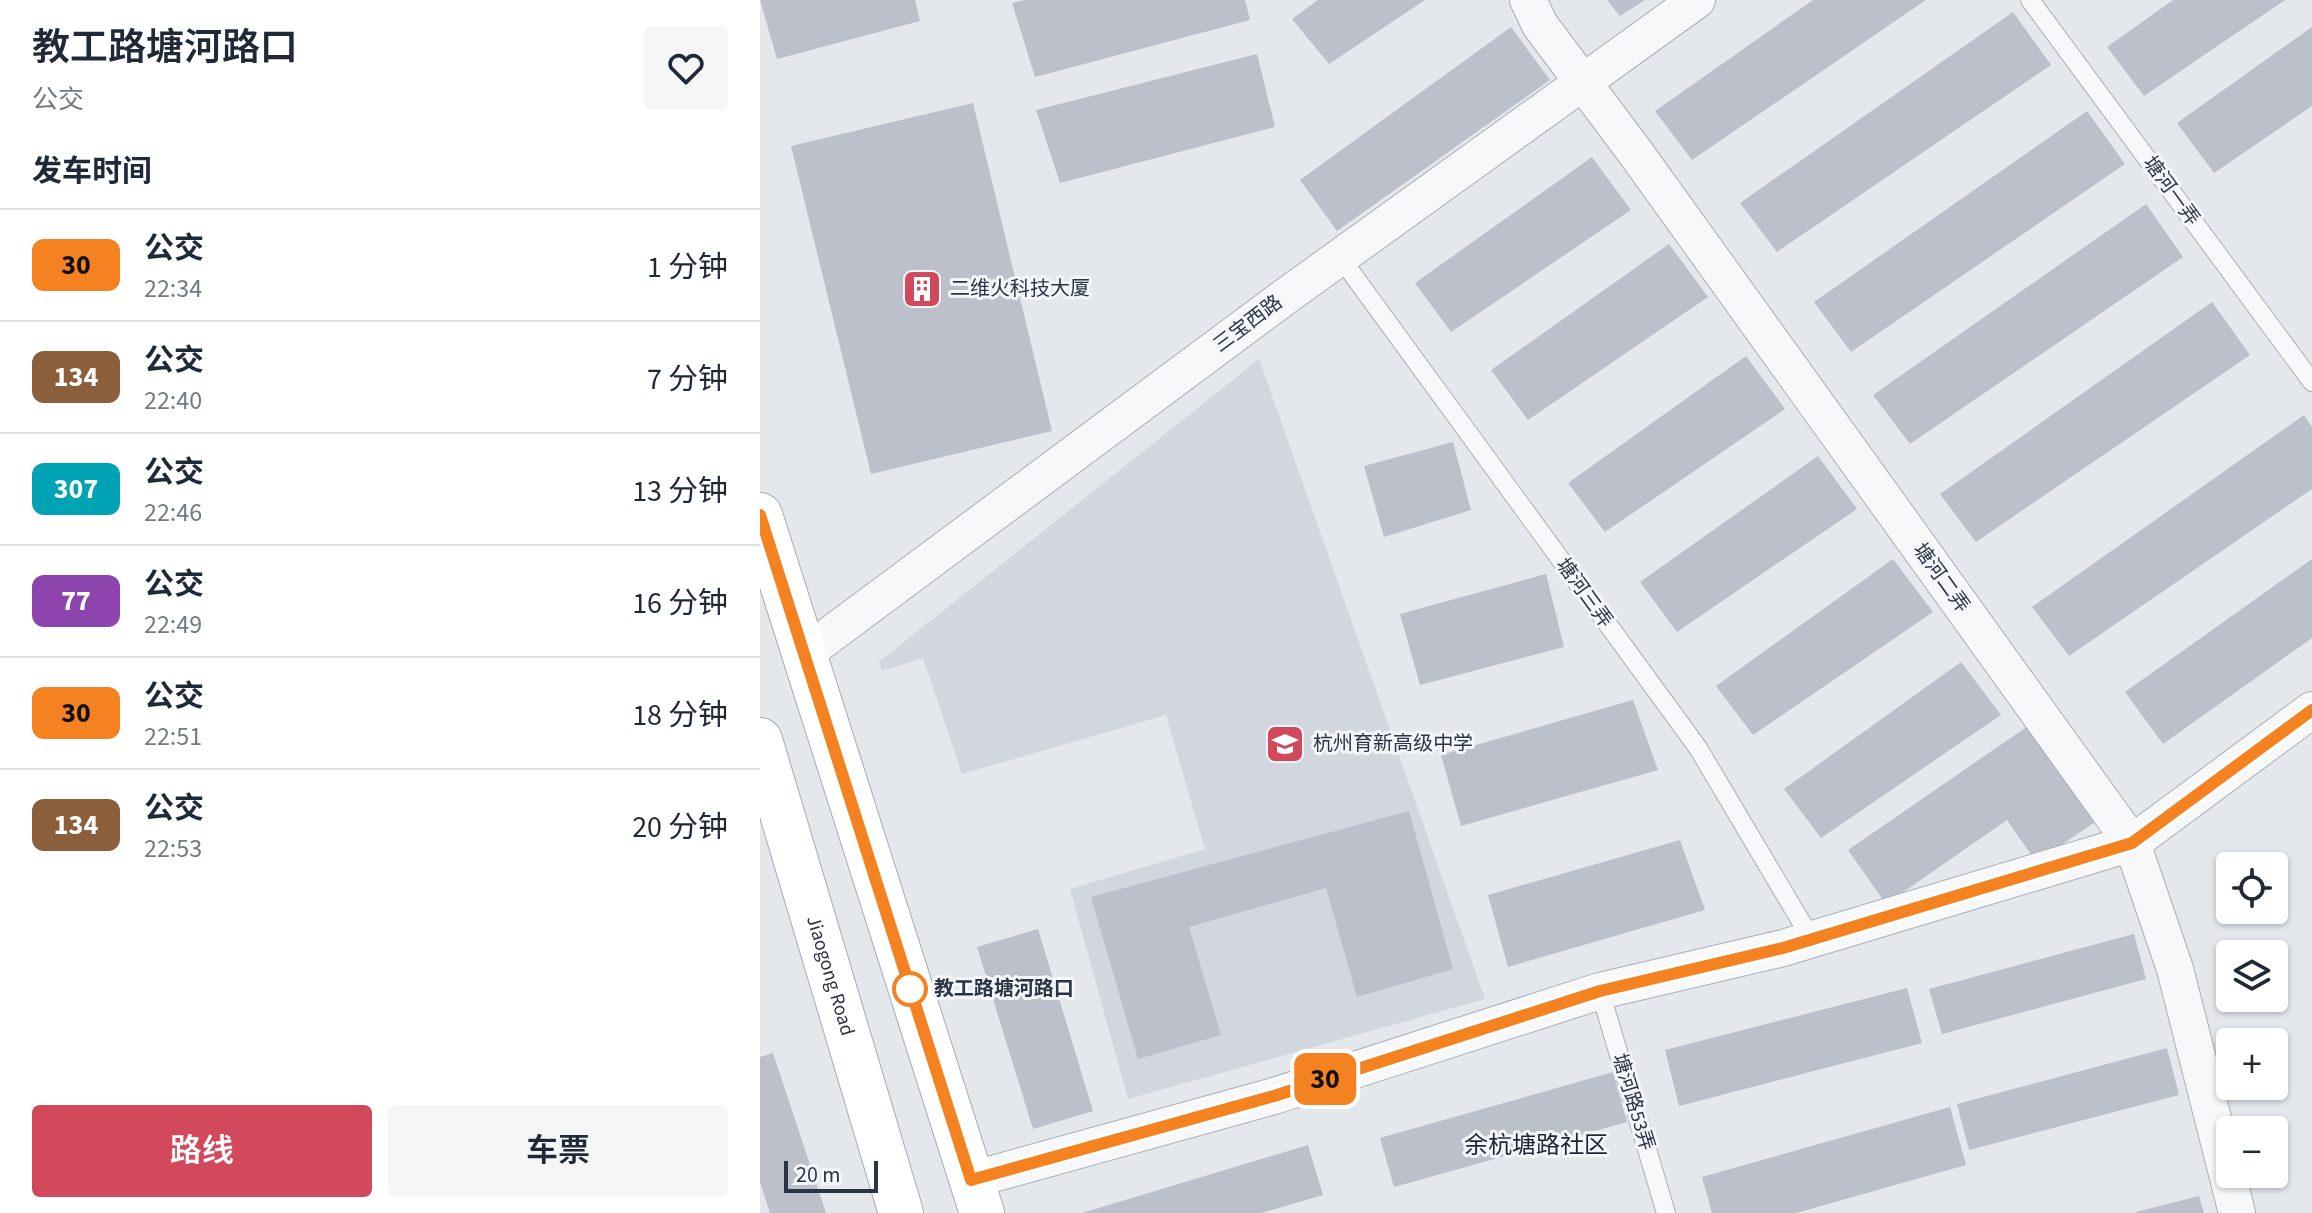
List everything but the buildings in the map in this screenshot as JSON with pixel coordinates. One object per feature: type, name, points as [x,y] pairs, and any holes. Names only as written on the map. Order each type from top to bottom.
[{"type":"main road","points":[[760,515],[977,1196]]},
{"type":"main road","name":"Jiaogong Road","points":[[760,740],[901,1213]]},
{"type":"street","name":"塘河二弄","points":[[1528,0],[1540,25],[2132,843],[2175,969],[2237,1213]]},
{"type":"street","name":"三宝西路","points":[[803,655],[1340,257],[1697,0]]},
{"type":"street","points":[[977,1196],[1600,991],[1812,940],[2132,843],[2312,710]]},
{"type":"lane","name":"塘河一弄","points":[[2030,0],[2312,382]]},
{"type":"lane","name":"塘河三弄","points":[[1340,257],[1698,748],[1812,940]]},
{"type":"lane","name":"塘河路53弄","points":[[1600,991],[1666,1213]]},
{"type":"shaded area","name":"杭州育新高级中学","points":[[1259,359],[1485,999],[1128,1099],[1070,889],[1205,849],[1166,715],[962,774],[923,658],[882,671],[879,662]]},
{"type":"bus line","name":"30","points":[[760,515],[971,1180],[1274,1096],[1600,991],[1783,948],[2132,843],[2312,710]]},
{"type":"place","name":"二维火科技大厦","points":[[922,289]]},
{"type":"place","name":"杭州育新高级中学","points":[[1285,744]]},
{"type":"place","name":"教工路塘河路口","points":[[910,989]]},
{"type":"district","name":"余杭塘路社区","points":[[1536,1145]]}]
